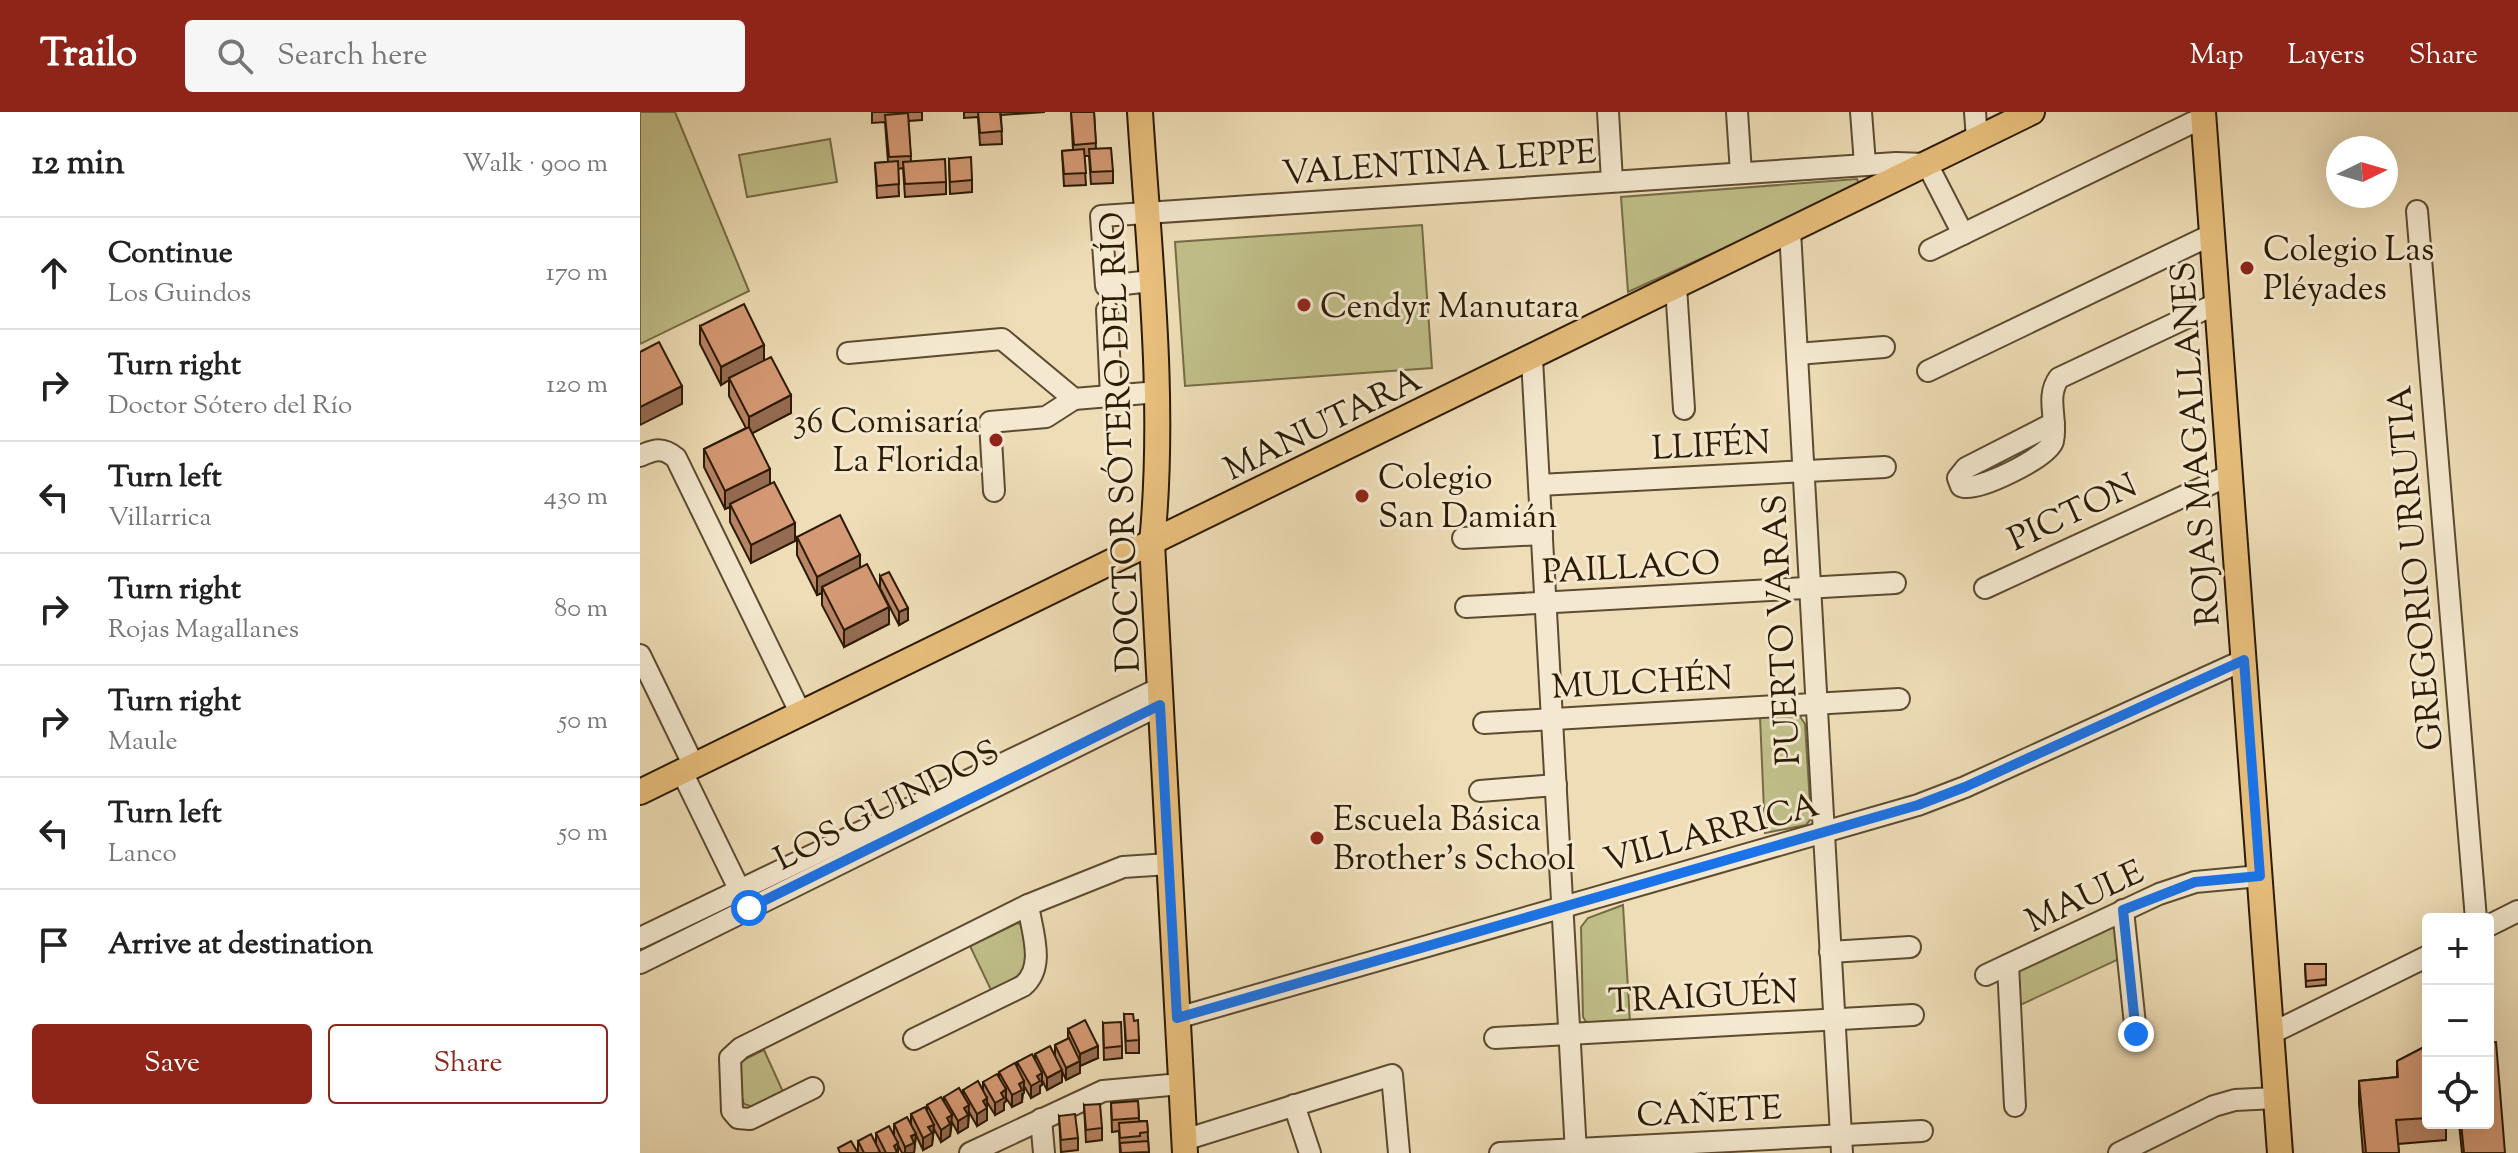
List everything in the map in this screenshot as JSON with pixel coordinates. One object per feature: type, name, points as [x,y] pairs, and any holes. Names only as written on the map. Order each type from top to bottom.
[{"type":"main road","name":"DOCTOR SÓTERO DEL RÍO","points":[[1140,112],[1158,392],[1158,471],[1152,543],[1184,1146]]},
{"type":"main road","name":"MANUTARA","points":[[640,792],[1532,359],[2032,112]]},
{"type":"main road","name":"ROJAS MAGALLANES","points":[[2204,114],[2280,1153]]},
{"type":"street","points":[[1608,112],[1612,181]]},
{"type":"street","points":[[1737,112],[1741,173]]},
{"type":"street","points":[[1861,112],[1865,164]]},
{"type":"street","points":[[1975,112],[1977,139]]},
{"type":"street","points":[[1930,250],[2204,114]]},
{"type":"street","name":"VALENTINA LEPPE","points":[[1151,281],[1106,286],[1101,216],[1865,164],[1927,164]]},
{"type":"street","points":[[1927,164],[1963,234]]},
{"type":"street","name":"GREGORIO URRUTIA","points":[[2417,211],[2476,913]]},
{"type":"street","name":"PUERTO VARAS","points":[[1790,231],[1841,1144]]},
{"type":"street","points":[[1928,371],[2213,234]]},
{"type":"street","points":[[1676,287],[1684,409]]},
{"type":"street","points":[[2054,423],[2053,389],[2059,378],[2218,303]]},
{"type":"street","points":[[1107,310],[1111,396]]},
{"type":"street","points":[[848,353],[1002,339],[1074,399]]},
{"type":"street","points":[[1797,354],[1884,347]]},
{"type":"street","points":[[1532,359],[1576,1151]]},
{"type":"street","points":[[994,491],[990,422],[1046,417],[1074,399],[1158,392]]},
{"type":"street","points":[[640,456],[654,449],[667,450],[676,458],[801,714]]},
{"type":"street","name":"LLIFÉN","points":[[1539,485],[1885,467]]},
{"type":"street","name":"PICTON","points":[[1985,588],[2230,475]]},
{"type":"street","points":[[1463,538],[1542,534]]},
{"type":"street","name":"PAILLACO","points":[[1466,607],[1895,583]]},
{"type":"street","points":[[640,655],[749,908]]},
{"type":"street","name":"VILLARRICA","points":[[1177,1018],[1562,905],[1824,834],[1965,787],[2244,660]]},
{"type":"street","name":"LOS GUINDOS","points":[[640,938],[739,889],[1160,696]]},
{"type":"street","name":"LOS GUINDOS","points":[[640,963],[1160,696]]},
{"type":"street","name":"MULCHÉN","points":[[1484,723],[1899,699]]},
{"type":"street","points":[[1480,791],[1556,785]]},
{"type":"street","points":[[813,1088],[750,1119],[738,1118],[732,1111],[730,1058],[741,1048],[1028,905],[1123,867],[1169,864]]},
{"type":"street","name":"MAULE","points":[[1986,975],[2123,910],[2195,882],[2260,876]]},
{"type":"street","points":[[914,1039],[1023,986],[1033,977],[1037,967],[1028,905]]},
{"type":"street","points":[[2123,910],[2136,1034]]},
{"type":"street","points":[[2494,923],[2518,911]]},
{"type":"street","points":[[1830,952],[1910,947]]},
{"type":"street","points":[[2272,1033],[2422,959]]},
{"type":"street","points":[[2008,965],[2015,1106]]},
{"type":"street","name":"TRAIGUÉN","points":[[1495,1038],[1913,1015]]},
{"type":"street","points":[[1184,1146],[1294,1105],[1392,1075],[1399,1153]]},
{"type":"street","points":[[970,1153],[1103,1091],[1181,1084]]},
{"type":"street","points":[[2119,1153],[2214,1106],[2235,1100],[2276,1098]]},
{"type":"street","points":[[1294,1105],[1310,1153]]},
{"type":"street","points":[[1041,1119],[1044,1153]]},
{"type":"street","name":"CAÑETE","points":[[1500,1153],[1841,1144],[1922,1131]]},
{"type":"shaded area","points":[[640,112],[675,112],[749,291],[640,344]]},
{"type":"shaded area","points":[[830,139],[837,182],[747,197],[739,155]]},
{"type":"shaded area","points":[[1857,179],[1860,186],[1628,292],[1621,197]]},
{"type":"shaded area","name":"Cendyr Manutara","points":[[1422,225],[1432,368],[1185,386],[1175,242]]},
{"type":"shaded area","points":[[1799,715],[1805,724],[1811,819],[1806,825],[1765,833],[1760,717]]},
{"type":"shaded area","points":[[1623,905],[1630,1022],[1588,1025],[1583,1017],[1581,927],[1588,918]]},
{"type":"shaded area","points":[[1018,923],[1025,928],[1024,968],[1014,978],[991,990],[970,946]]},
{"type":"shaded area","points":[[2115,924],[2119,959],[2018,1006],[2014,971]]},
{"type":"shaded area","points":[[764,1050],[784,1094],[753,1107],[744,1104],[735,1075],[739,1062]]},
{"type":"building","points":[[978,112],[1000,112],[1002,131],[980,133]]},
{"type":"building","points":[[1071,112],[1094,112],[1096,143],[1074,145]]},
{"type":"building","points":[[908,113],[911,156],[889,157],[885,115]]},
{"type":"building","points":[[1111,148],[1113,171],[1091,172],[1089,149]]},
{"type":"building","points":[[1084,149],[1086,173],[1064,174],[1062,151]]},
{"type":"building","points":[[971,157],[972,180],[950,182],[949,159]]},
{"type":"building","points":[[945,159],[946,182],[905,184],[903,162]]},
{"type":"building","points":[[898,161],[899,184],[877,186],[875,163]]},
{"type":"building","points":[[744,304],[764,345],[721,367],[700,326]]},
{"type":"building","points":[[659,342],[682,386],[640,407],[640,352]]},
{"type":"building","points":[[771,357],[791,395],[749,417],[729,378]]},
{"type":"building","points":[[749,427],[770,469],[725,491],[704,449]]},
{"type":"building","points":[[774,482],[795,523],[751,545],[730,504]]},
{"type":"building","points":[[840,515],[860,555],[817,577],[797,537]]},
{"type":"building","points":[[867,564],[889,607],[844,630],[822,587]]},
{"type":"building","points":[[889,572],[908,608],[899,612],[880,576]]},
{"type":"building","points":[[2305,964],[2326,964],[2326,979],[2306,981]]},
{"type":"building","points":[[1124,1014],[1133,1014],[1134,1021],[1138,1020],[1139,1040],[1126,1041]]},
{"type":"building","points":[[1085,1020],[1098,1046],[1080,1054],[1068,1029]]},
{"type":"building","points":[[1121,1022],[1122,1046],[1104,1048],[1103,1023]]},
{"type":"building","points":[[1069,1038],[1080,1061],[1066,1068],[1055,1045]]},
{"type":"building","points":[[2494,1042],[2505,1153],[2464,1153],[2462,1129],[2494,1129]]},
{"type":"building","points":[[1050,1046],[1062,1070],[1047,1078],[1035,1054]]},
{"type":"building","points":[[2422,1048],[2422,1118],[2396,1120],[2399,1153],[2366,1153],[2359,1081],[2398,1077],[2397,1061]]},
{"type":"building","points":[[1032,1054],[1042,1073],[1037,1076],[1040,1081],[1031,1086],[1017,1062]]},
{"type":"building","points":[[1015,1063],[1024,1081],[1019,1084],[1022,1090],[1012,1095],[999,1072]]},
{"type":"building","points":[[997,1074],[1006,1089],[1001,1093],[1004,1098],[995,1103],[983,1082]]},
{"type":"building","points":[[978,1081],[987,1098],[983,1101],[987,1108],[977,1114],[963,1090]]},
{"type":"building","points":[[959,1088],[969,1105],[964,1108],[968,1115],[958,1121],[944,1097]]},
{"type":"building","points":[[941,1097],[952,1115],[947,1118],[950,1124],[941,1130],[927,1105]]},
{"type":"building","points":[[1138,1101],[1139,1118],[1112,1120],[1111,1103]]},
{"type":"building","points":[[1100,1104],[1102,1128],[1086,1130],[1084,1105]]},
{"type":"building","points":[[925,1107],[934,1125],[928,1127],[932,1133],[923,1138],[911,1114]]},
{"type":"building","points":[[1075,1114],[1078,1138],[1061,1140],[1059,1116]]},
{"type":"building","points":[[907,1117],[916,1134],[911,1136],[914,1143],[905,1147],[894,1124]]},
{"type":"building","points":[[1147,1121],[1148,1132],[1120,1138],[1119,1123]]},
{"type":"building","points":[[889,1126],[898,1143],[894,1146],[895,1153],[886,1153],[876,1133]]},
{"type":"building","points":[[871,1134],[880,1152],[864,1153],[858,1141]]},
{"type":"building","points":[[851,1141],[858,1153],[840,1153],[838,1148]]},
{"type":"building","points":[[1148,1141],[1149,1152],[1121,1153],[1120,1143]]},
{"type":"place","name":"Colegio Las Pléyades","points":[[2247,268]]},
{"type":"place","name":"Cendyr Manutara","points":[[1304,305]]},
{"type":"place","name":"36 Comisaría La Florida","points":[[996,440]]},
{"type":"place","name":"Colegio San Damián","points":[[1362,496]]},
{"type":"place","name":"Escuela Básica Brother's School","points":[[1317,838]]},
{"type":"route","points":[[749,908],[1160,705],[1177,1018],[1918,805],[1965,787],[2244,660],[2260,876],[2195,882],[2123,910],[2136,1034]]}]
